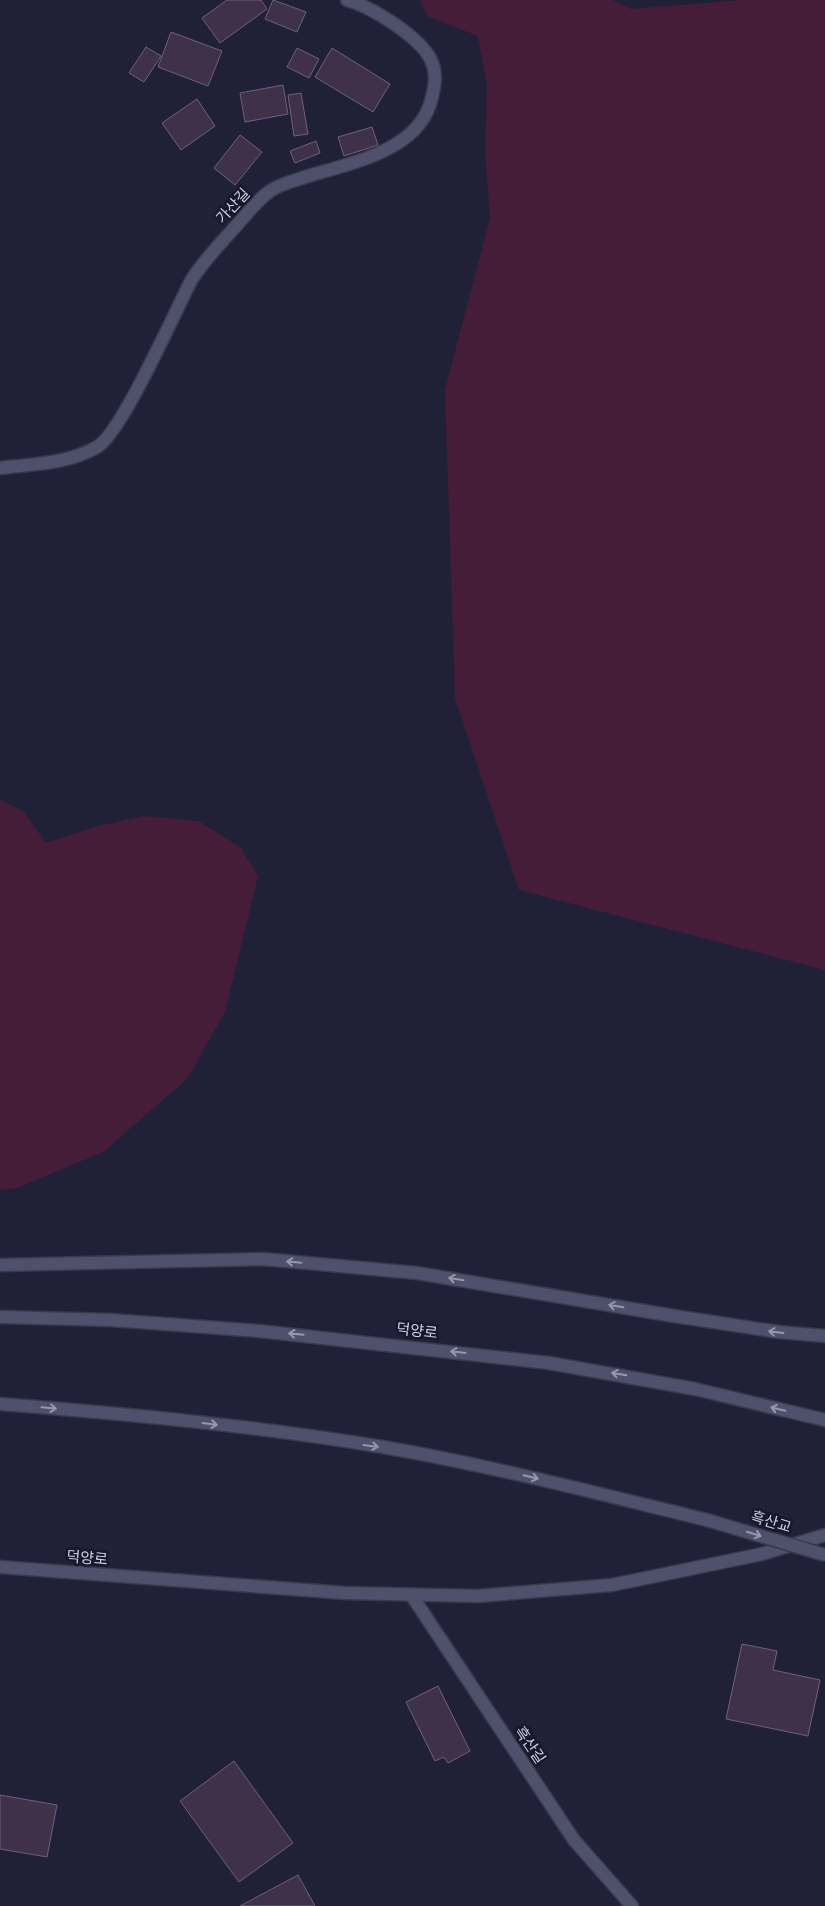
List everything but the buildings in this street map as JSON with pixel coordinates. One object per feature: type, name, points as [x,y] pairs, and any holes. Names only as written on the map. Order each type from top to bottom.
[{"type":"main road","name":"가산길","points":[[0,468],[57,462],[85,453],[106,441],[124,414],[192,278],[202,264],[259,201],[270,191],[291,182],[366,158],[386,149],[411,134],[423,122],[430,108],[435,87],[436,78],[431,59],[407,32],[347,0]]},
{"type":"main road","points":[[0,1265],[263,1259],[417,1273],[674,1316],[780,1332],[825,1336]]},
{"type":"main road","name":"덕양로","points":[[0,1318],[111,1320],[259,1330],[519,1359],[620,1374],[695,1389],[825,1420]]},
{"type":"main road","name":"흑산교","points":[[0,1404],[124,1414],[382,1447],[500,1469],[708,1520],[825,1555]]},
{"type":"main road","name":"덕양로","points":[[0,1567],[215,1584],[412,1596],[478,1596],[612,1585],[762,1554],[825,1535]]},
{"type":"main road","name":"흑산길","points":[[412,1596],[574,1840],[632,1906]]},
{"type":"shaded area","points":[[420,0],[612,0],[631,9],[742,0],[825,0],[825,970],[519,890],[455,698],[445,390],[490,218],[485,152],[487,84],[478,36],[427,16]]},
{"type":"shaded area","points":[[0,800],[23,811],[46,843],[95,827],[143,816],[199,821],[241,848],[258,876],[225,1012],[187,1079],[103,1152],[17,1188],[0,1190]]}]
